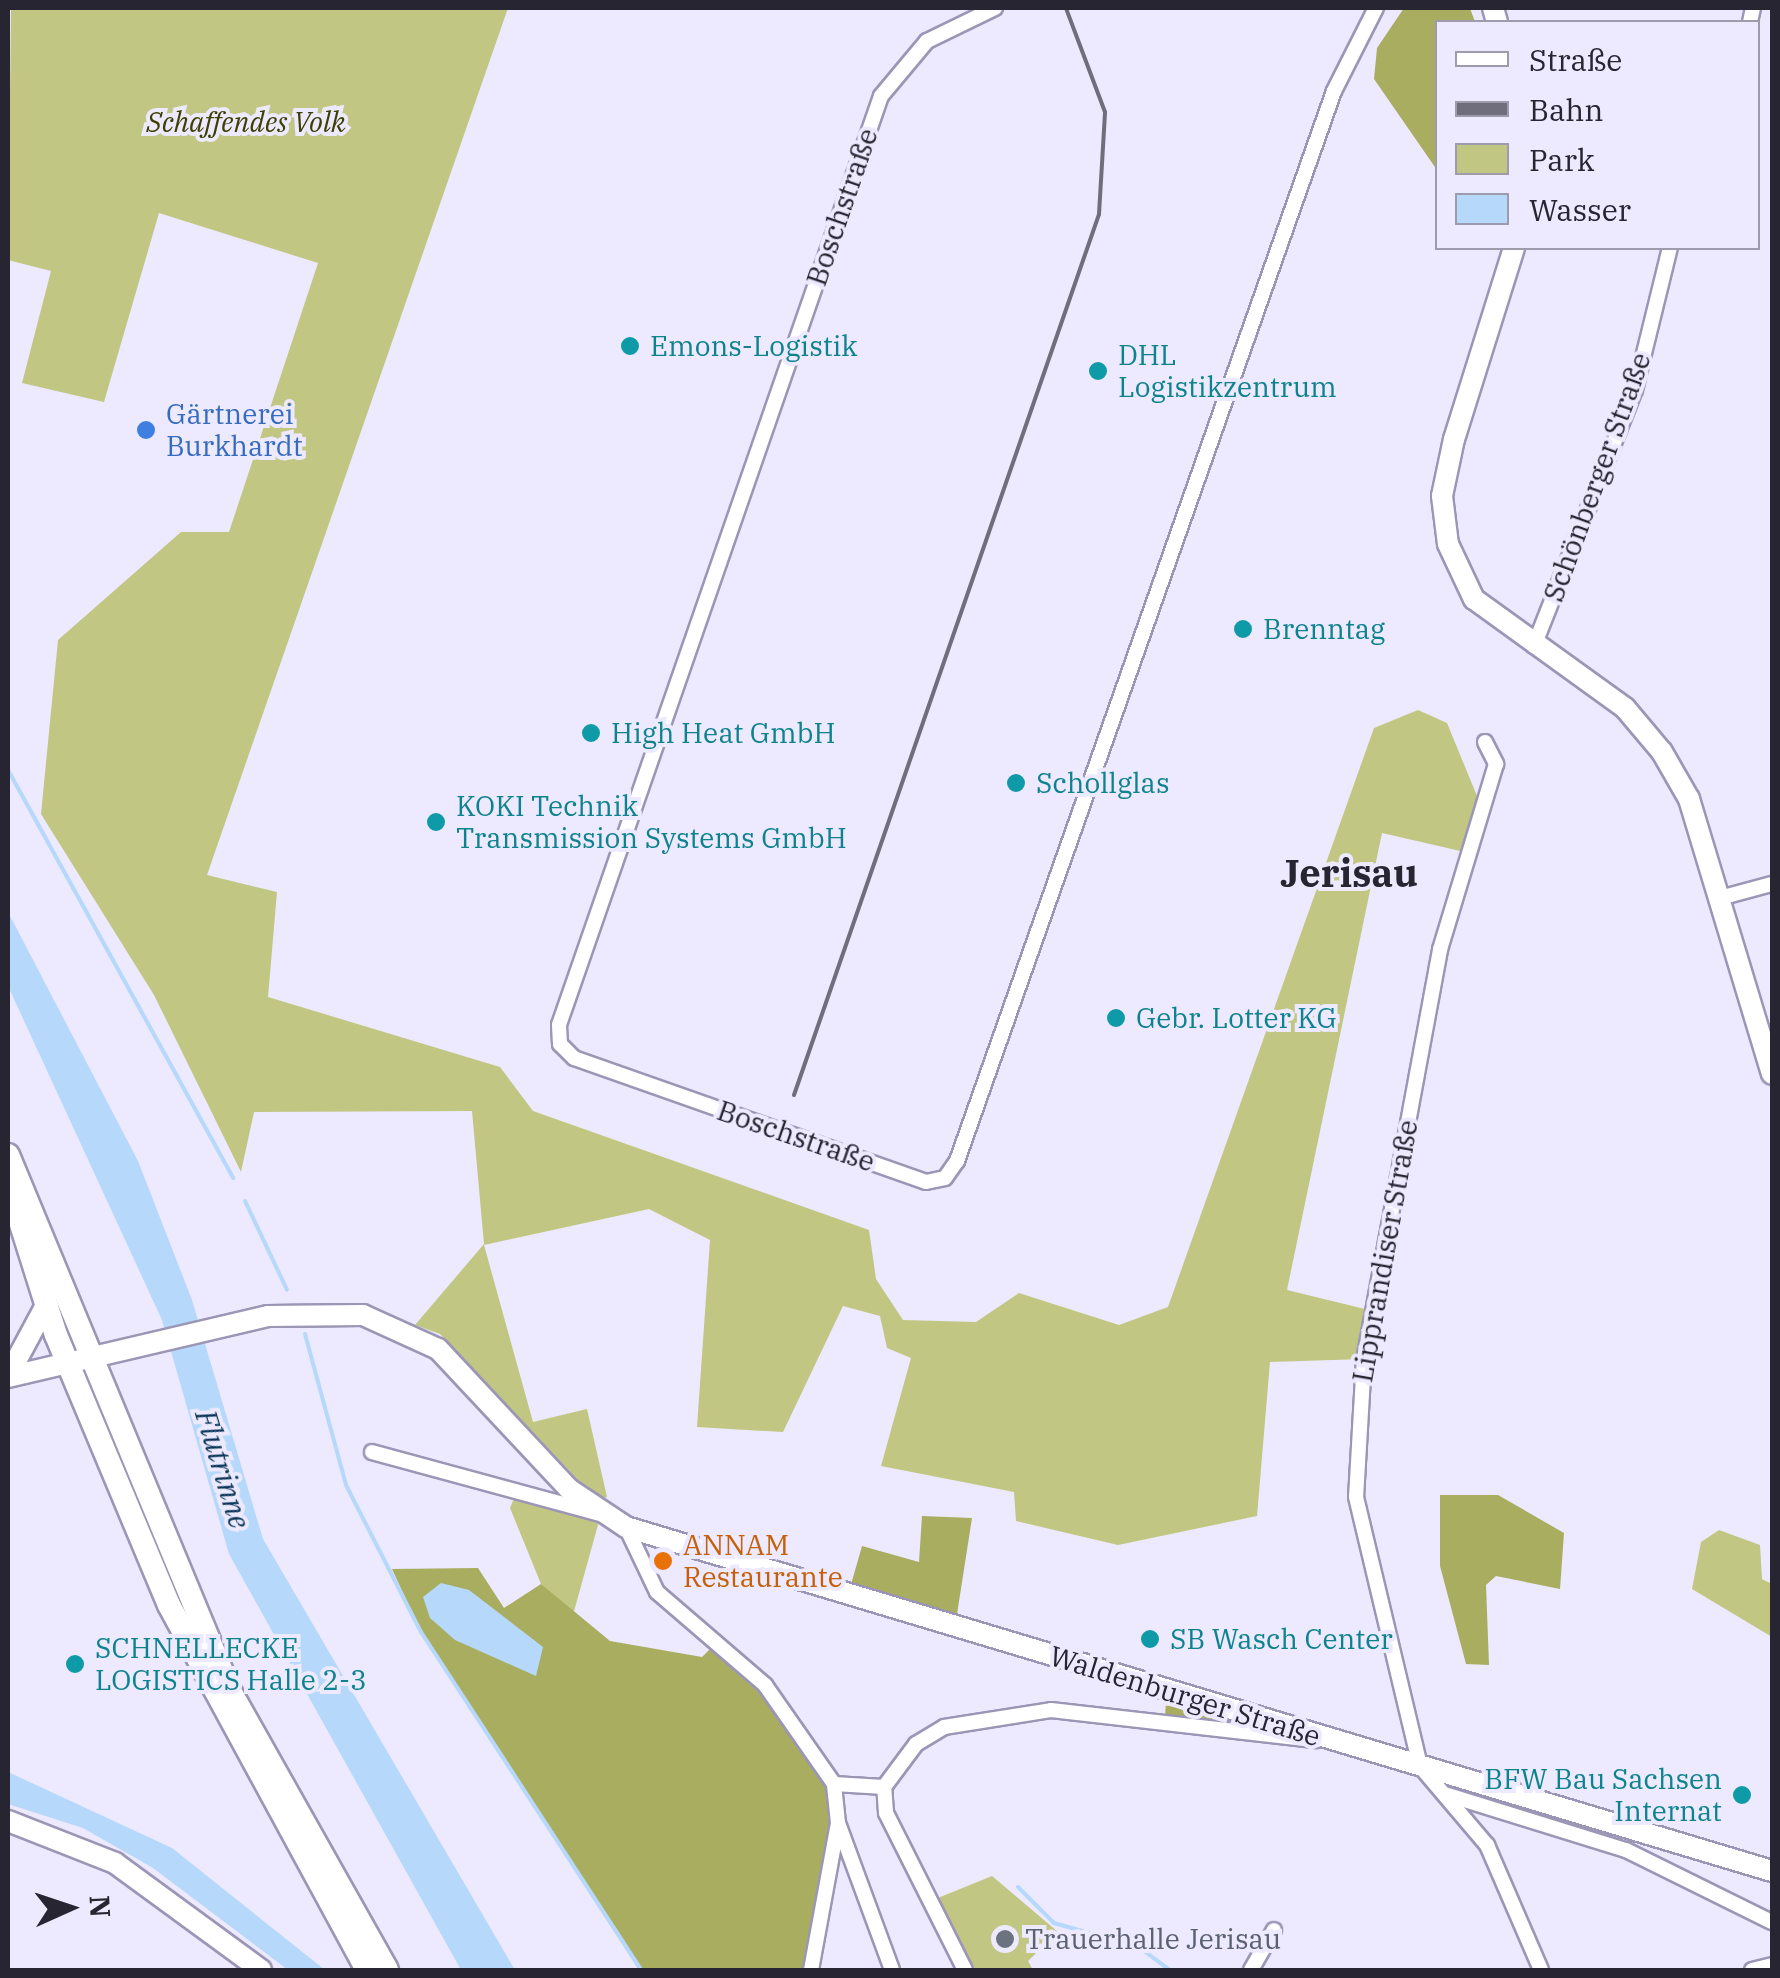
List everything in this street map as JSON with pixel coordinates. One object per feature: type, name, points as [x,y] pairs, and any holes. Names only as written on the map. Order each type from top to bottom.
[{"type":"main road","points":[[8,1155],[230,1691],[388,1970]]},
{"type":"main road","points":[[8,1183],[68,1364],[168,1605],[367,1970]]},
{"type":"street","name":"Boschstraße","points":[[996,8],[926,41],[881,96],[559,1026],[560,1044],[574,1058],[926,1182],[945,1178],[957,1161],[1334,91],[1376,8]]},
{"type":"street","points":[[1513,250],[1442,496],[1448,544],[1474,599],[1625,708],[1662,752],[1689,799],[1772,1074]]},
{"type":"street","name":"Schönberger Straße","points":[[1534,646],[1635,390],[1670,250]]},
{"type":"street","name":"Lipprandiser Straße","points":[[1420,1766],[1369,1577],[1356,1452],[1418,1052],[1496,764],[1484,742]]},
{"type":"street","points":[[1720,898],[1772,884]]},
{"type":"street","points":[[8,1376],[46,1305]]},
{"type":"street","name":"Waldenburger Straße","points":[[8,1376],[268,1316],[364,1316],[438,1349],[601,1514]]},
{"type":"street","name":"Waldenburger Straße","points":[[372,1452],[601,1514],[626,1527],[1772,1870]]},
{"type":"street","points":[[626,1527],[656,1592],[765,1685],[834,1784],[838,1822],[892,1970],[900,1970]]},
{"type":"street","points":[[834,1784],[884,1786],[930,1736],[997,1715],[1051,1710],[1326,1738]]},
{"type":"street","points":[[1420,1766],[1500,1867],[1541,1970]]},
{"type":"street","points":[[884,1786],[897,1848],[965,1970]]},
{"type":"street","points":[[1446,1795],[1626,1850],[1772,1922]]},
{"type":"street","points":[[8,1821],[115,1863],[261,1970]]},
{"type":"street","points":[[811,1970],[838,1822]]},
{"type":"street","points":[[1251,1970],[1274,1930]]},
{"type":"street","points":[[1752,1970],[1772,1965]]},
{"type":"green space","name":"Schaffendes Volk","points":[[11,8],[508,8],[207,875],[277,892],[268,997],[500,1067],[533,1111],[869,1230],[876,1279],[903,1320],[976,1322],[1019,1293],[1119,1325],[1168,1307],[1374,728],[1418,710],[1447,723],[1477,796],[1469,853],[1382,833],[1287,1290],[1373,1311],[1364,1359],[1270,1362],[1257,1516],[1118,1545],[1016,1521],[1014,1492],[881,1466],[911,1358],[887,1348],[880,1316],[843,1306],[783,1432],[697,1427],[710,1240],[649,1209],[484,1245],[533,1422],[587,1409],[607,1497],[597,1500],[440,1334],[415,1325],[484,1244],[472,1111],[254,1112],[241,1172],[154,995],[41,814],[58,640],[181,532],[229,532],[318,263],[159,213],[104,402],[22,383],[51,271],[8,260]]},
{"type":"green space","points":[[1404,8],[1470,8],[1474,20],[1435,20],[1435,167],[1374,79],[1377,48]]},
{"type":"green space","points":[[1440,1495],[1498,1495],[1564,1533],[1560,1589],[1496,1576],[1486,1585],[1489,1665],[1466,1664],[1440,1566]]},
{"type":"green space","points":[[515,1496],[601,1514],[573,1615],[541,1584],[510,1508]]},
{"type":"green space","points":[[922,1516],[972,1518],[955,1627],[848,1595],[862,1546],[919,1562]]},
{"type":"green space","points":[[1719,1530],[1760,1545],[1762,1579],[1772,1584],[1772,1637],[1692,1589],[1701,1542]]},
{"type":"green space","points":[[478,1568],[504,1608],[541,1584],[610,1641],[702,1657],[716,1643],[745,1666],[834,1784],[838,1823],[811,1970],[639,1970],[421,1632],[392,1569]]},
{"type":"green space","points":[[1166,1699],[1247,1722],[1165,1718]]},
{"type":"green space","points":[[992,1876],[1058,1932],[1028,1961],[1033,1970],[965,1970],[928,1902]]},
{"type":"water","name":"Flutrinne","points":[[8,912],[138,1161],[192,1300],[263,1539],[515,1970],[461,1970],[229,1554],[162,1320],[8,986]]},
{"type":"water","points":[[441,1583],[469,1590],[543,1647],[536,1676],[455,1640],[430,1618],[423,1597]]},
{"type":"water","points":[[8,1772],[172,1848],[325,1970],[288,1970],[153,1868],[83,1828],[8,1804]]},
{"type":"waterway","points":[[8,770],[233,1178]]},
{"type":"waterway","points":[[245,1201],[287,1290]]},
{"type":"waterway","points":[[305,1334],[346,1485],[421,1632],[641,1970]]},
{"type":"waterway","points":[[1018,1887],[1054,1923],[1139,1947],[1170,1970]]},
{"type":"railway","points":[[794,1095],[1099,214],[1105,112],[1066,8]]},
{"type":"place","name":"Emons-Logistik","points":[[630,346]]},
{"type":"place","name":"DHL Logistikzentrum","points":[[1098,371]]},
{"type":"place","name":"Gärtnerei Burkhardt","points":[[146,430]]},
{"type":"place","name":"Brenntag","points":[[1243,629]]},
{"type":"place","name":"High Heat GmbH","points":[[591,733]]},
{"type":"place","name":"Schollglas","points":[[1016,783]]},
{"type":"place","name":"KOKI Technik Transmission Systems GmbH","points":[[436,822]]},
{"type":"place","name":"Gebr. Lotter KG","points":[[1116,1018]]},
{"type":"place","name":"ANNAM Restaurante","points":[[663,1561]]},
{"type":"place","name":"SB Wasch Center","points":[[1150,1639]]},
{"type":"place","name":"SCHNELLECKE LOGISTICS Halle 2-3","points":[[75,1664]]},
{"type":"place","name":"BFW Bau Sachsen Internat","points":[[1742,1795]]},
{"type":"place","name":"Trauerhalle Jerisau","points":[[1005,1939]]},
{"type":"district","name":"Jerisau","points":[[1349,873]]}]
